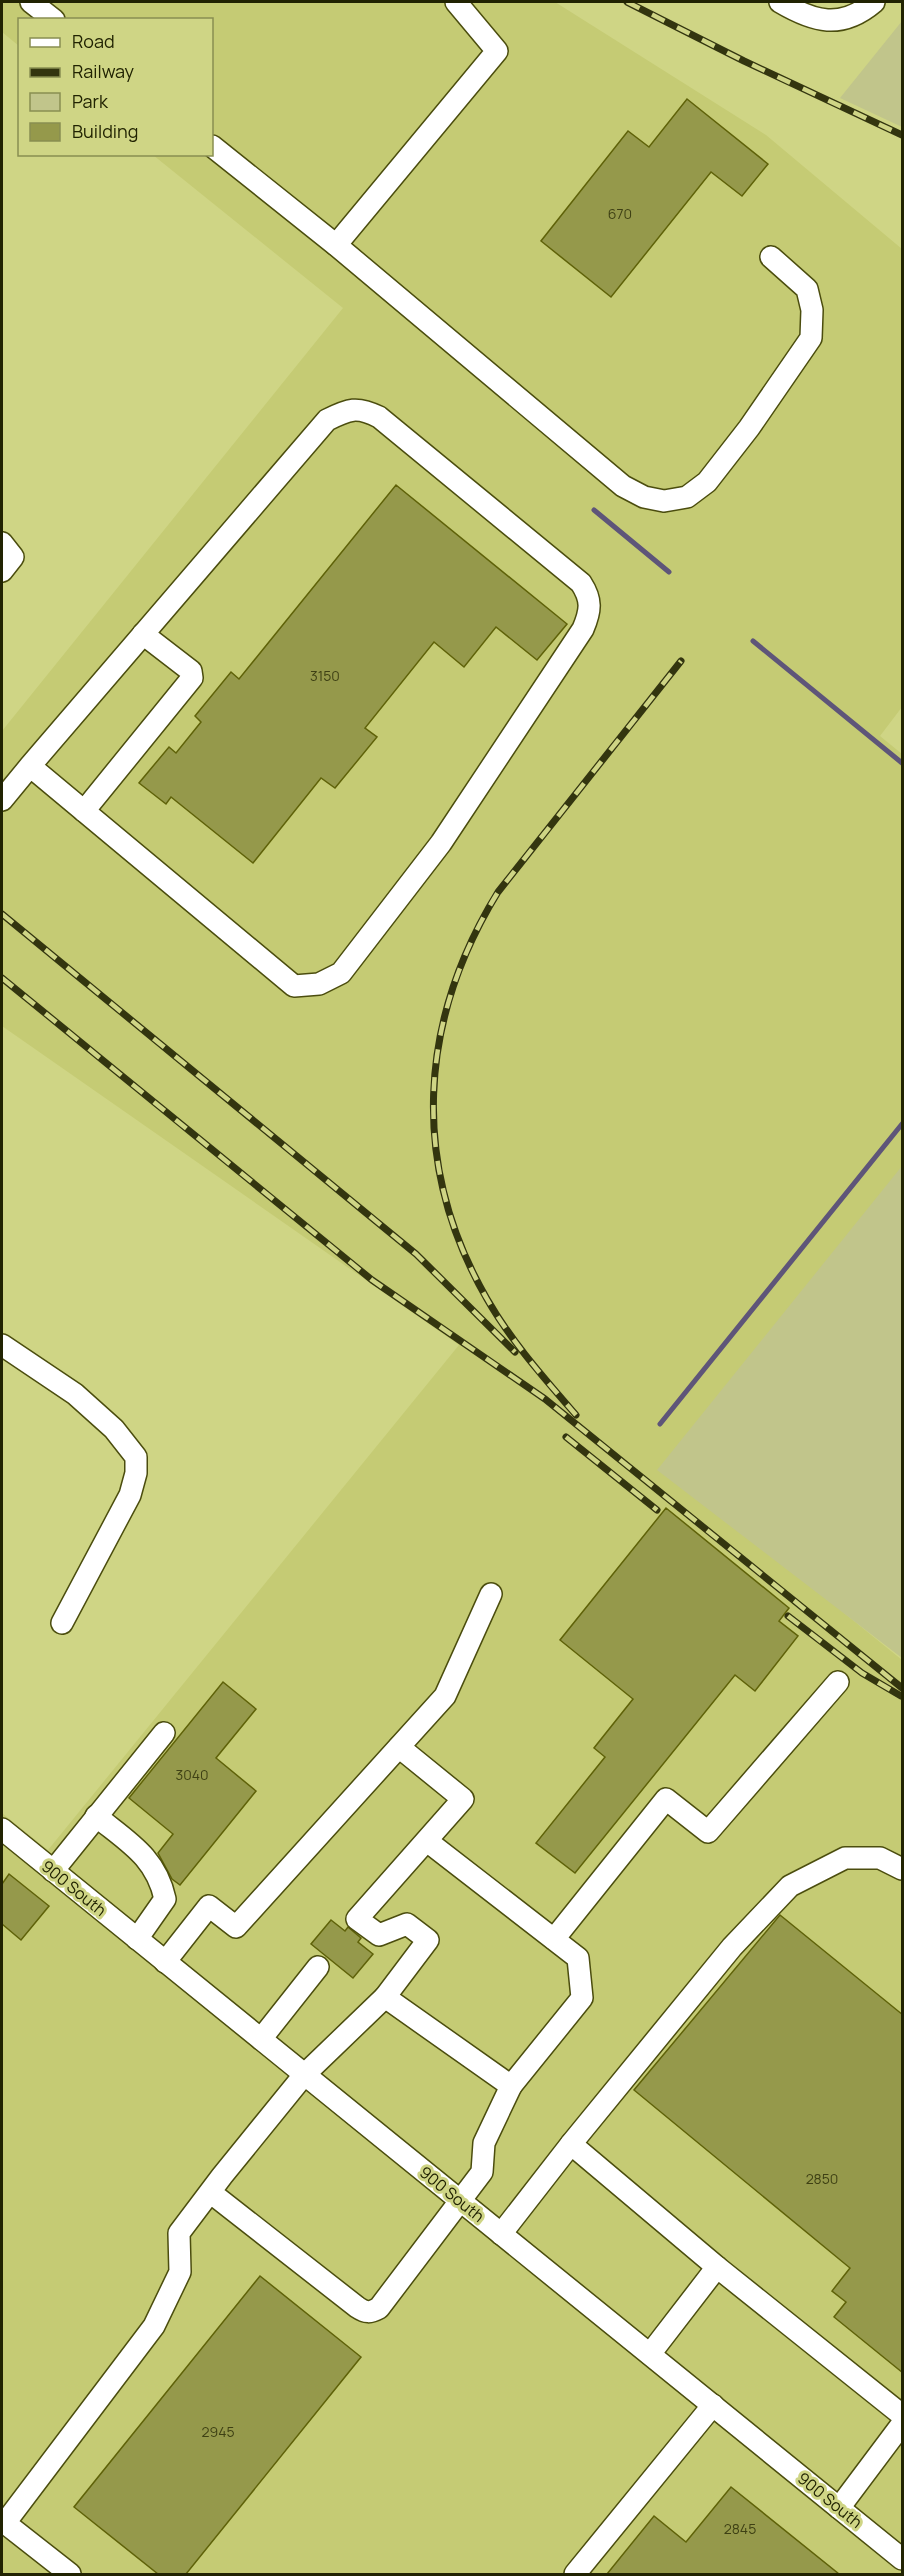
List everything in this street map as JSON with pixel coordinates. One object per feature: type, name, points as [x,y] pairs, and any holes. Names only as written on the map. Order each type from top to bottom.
[{"type":"street","points":[[31,2],[51,18]]},
{"type":"street","points":[[336,245],[497,51],[456,2]]},
{"type":"street","points":[[780,2],[806,17],[842,21],[865,4]]},
{"type":"street","points":[[213,147],[336,245],[623,486],[644,497],[664,501],[687,497],[706,482],[749,428],[811,338],[812,310],[807,289],[771,257]]},
{"type":"street","points":[[2,800],[30,766],[327,420],[344,412],[362,408],[379,417],[581,583],[591,598],[589,614],[583,629],[441,843],[341,973],[319,984],[294,986],[30,766]]},
{"type":"street","points":[[2,543],[13,557],[2,571]]},
{"type":"street","points":[[84,811],[192,678],[191,671],[143,634]]},
{"type":"street","points":[[2,1345],[75,1394],[114,1429],[136,1457],[136,1473],[129,1495],[62,1623]]},
{"type":"street","points":[[165,1962],[209,1906],[236,1927],[445,1696],[491,1594]]},
{"type":"street","points":[[554,1940],[666,1799],[708,1832],[838,1682]]},
{"type":"street","points":[[53,1871],[164,1733]]},
{"type":"street","points":[[70,2574],[5,2523],[154,2326],[180,2272],[179,2233],[304,2075],[385,1997],[428,1940],[407,1924],[379,1935],[357,1919],[464,1799],[399,1747]]},
{"type":"street","points":[[96,1816],[140,1852],[161,1879],[165,1899],[137,1939]]},
{"type":"street","name":"900 South","points":[[2,1829],[903,2559]]},
{"type":"street","points":[[210,2192],[365,2313],[379,2308],[482,2172],[484,2143],[511,2086],[582,1998],[578,1958],[427,1841]]},
{"type":"street","points":[[501,2234],[571,2144],[732,1947],[790,1886],[845,1858],[880,1858],[903,1869]]},
{"type":"street","points":[[261,2039],[318,1967]]},
{"type":"street","points":[[385,1997],[511,2086]]},
{"type":"street","points":[[571,2144],[717,2266],[903,2415]]},
{"type":"street","points":[[650,2354],[717,2266]]},
{"type":"street","points":[[575,2574],[713,2405]]},
{"type":"street","points":[[839,2508],[903,2424]]},
{"type":"shaded area","points":[[2,2],[555,2],[766,135],[902,249],[902,707],[880,736],[902,754],[902,1192],[675,1476],[902,1660],[902,2574],[2,2574],[2,1813],[48,1850],[459,1345],[2,1026],[2,731],[343,308],[154,156],[213,156],[213,18],[18,18],[18,45],[2,32]]},
{"type":"green space","points":[[902,21],[902,127],[840,98]]},
{"type":"green space","points":[[902,1166],[902,1658],[657,1470]]},
{"type":"building","points":[[687,99],[768,164],[742,196],[711,172],[611,297],[541,241],[628,131],[649,147]]},
{"type":"building","points":[[396,485],[567,624],[537,660],[496,627],[464,667],[434,642],[365,728],[377,737],[335,788],[321,778],[253,863],[171,797],[166,804],[139,783],[169,747],[176,753],[201,722],[195,716],[231,672],[239,679]]},
{"type":"building","points":[[666,1508],[789,1608],[779,1621],[798,1636],[755,1691],[735,1675],[575,1873],[536,1843],[605,1757],[594,1748],[633,1699],[560,1640]]},
{"type":"building","points":[[223,1682],[256,1709],[216,1758],[256,1791],[180,1885],[172,1879],[158,1853],[173,1834],[129,1798]]},
{"type":"building","points":[[9,1874],[49,1906],[21,1940],[2,1924],[2,1884]]},
{"type":"building","points":[[780,1915],[903,2015],[903,2373],[834,2317],[846,2302],[832,2291],[850,2268],[634,2090]]},
{"type":"building","points":[[331,1920],[345,1931],[348,1927],[361,1938],[358,1942],[373,1954],[353,1978],[311,1944]]},
{"type":"building","points":[[260,2276],[361,2357],[186,2574],[158,2574],[74,2507]]},
{"type":"building","points":[[731,2487],[839,2574],[607,2574],[654,2516],[686,2542]]},
{"type":"waterway","points":[[594,510],[669,572]]},
{"type":"waterway","points":[[753,641],[902,763]]},
{"type":"waterway","points":[[660,1424],[902,1124]]},
{"type":"railway","points":[[627,2],[744,61],[902,135]]},
{"type":"railway","points":[[576,1415],[528,1359],[507,1330],[487,1299],[462,1248],[445,1197],[436,1146],[434,1094],[439,1043],[452,992],[471,941],[498,892],[681,661]]},
{"type":"railway","points":[[2,914],[416,1254],[515,1352]]},
{"type":"railway","points":[[2,978],[372,1280],[545,1399],[902,1688]]},
{"type":"railway","points":[[566,1437],[657,1510]]},
{"type":"railway","points":[[788,1616],[862,1673],[901,1696]]}]
